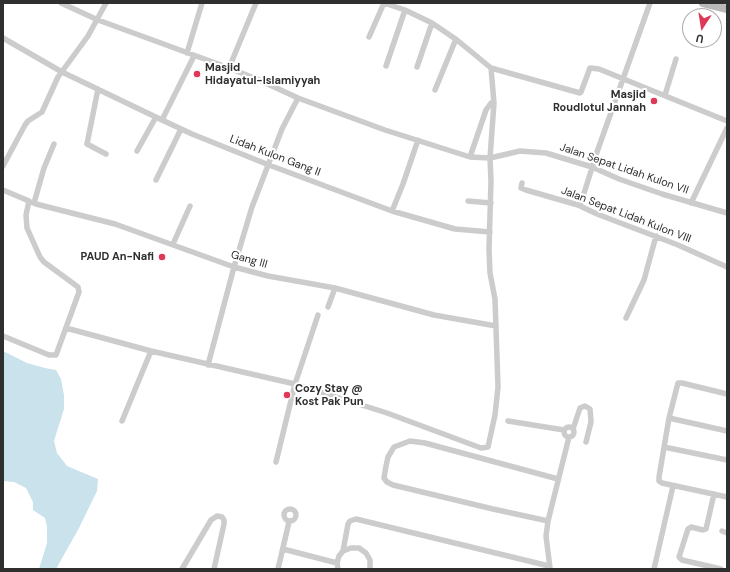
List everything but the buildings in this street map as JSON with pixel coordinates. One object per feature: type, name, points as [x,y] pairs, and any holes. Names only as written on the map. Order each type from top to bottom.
[{"type":"main road","points":[[703,3],[727,9]]},
{"type":"street","points":[[62,3],[98,20],[187,53],[202,3]]},
{"type":"street","points":[[3,166],[28,121],[42,112],[58,77],[88,36],[106,3]]},
{"type":"street","points":[[229,68],[256,3]]},
{"type":"street","points":[[369,38],[384,3],[405,10],[432,23],[456,39],[491,68],[580,93],[589,70],[591,68],[599,69],[727,121]]},
{"type":"street","points":[[580,206],[592,167],[650,3]]},
{"type":"street","points":[[386,66],[405,10]]},
{"type":"street","points":[[417,67],[432,23]]},
{"type":"street","name":"Lidah Kulon Gang II","points":[[3,38],[62,72],[162,120],[269,165],[392,211],[455,229],[490,232]]},
{"type":"street","points":[[435,90],[456,39]]},
{"type":"street","name":"Jalan Sepat Lidah Kulon VII","points":[[187,53],[259,80],[298,98],[385,130],[470,157],[490,158],[520,151],[535,151],[592,167],[691,203],[727,213]]},
{"type":"street","points":[[162,120],[194,56]]},
{"type":"street","points":[[665,95],[676,59]]},
{"type":"street","points":[[66,328],[208,365],[295,384],[387,413],[481,448],[488,446],[498,387],[496,326],[490,273],[489,248],[491,203],[490,158],[494,103],[491,68]]},
{"type":"street","points":[[98,89],[87,144],[106,154]]},
{"type":"street","points":[[208,365],[252,207],[282,130],[298,98]]},
{"type":"street","points":[[470,157],[486,110],[491,103],[494,103]]},
{"type":"street","points":[[137,151],[156,117]]},
{"type":"street","points":[[691,203],[727,128]]},
{"type":"street","points":[[156,180],[181,129]]},
{"type":"street","points":[[392,211],[418,140]]},
{"type":"street","points":[[3,336],[49,355],[56,355],[79,290],[76,286],[44,262],[40,257],[27,228],[26,215],[54,144]]},
{"type":"street","name":"Jalan Sepat Lidah Kulon VIII","points":[[522,183],[521,188],[580,206],[678,245],[727,267]]},
{"type":"street","name":"Gang III","points":[[3,190],[32,202],[115,224],[173,244],[234,268],[268,276],[335,288],[434,315],[496,326]]},
{"type":"street","points":[[468,201],[491,203]]},
{"type":"street","points":[[173,244],[190,206]]},
{"type":"street","points":[[626,318],[644,280],[656,236]]},
{"type":"street","points":[[328,307],[335,288]]},
{"type":"street","points":[[276,462],[295,384],[318,315]]},
{"type":"street","points":[[122,422],[151,351]]},
{"type":"street","points":[[727,394],[680,382],[677,385],[669,418],[659,479],[662,483],[673,486],[727,497]]},
{"type":"street","points":[[283,549],[337,566],[339,556],[343,551],[348,524],[350,521],[356,520],[550,567],[546,543],[548,521],[569,437],[573,435],[573,429],[580,408],[585,406],[590,409],[591,422],[586,442]]},
{"type":"street","points":[[669,418],[727,431]]},
{"type":"street","points":[[508,421],[564,430],[569,426],[573,429]]},
{"type":"street","points":[[564,430],[565,435],[569,437]]},
{"type":"street","points":[[548,521],[393,485],[387,482],[384,478],[388,457],[394,447],[410,441],[432,445],[558,479]]},
{"type":"street","points":[[664,447],[727,460]]},
{"type":"street","points":[[654,569],[673,486]]},
{"type":"street","points":[[714,494],[706,529],[703,530],[691,527],[688,529],[679,557],[682,560],[721,569]]},
{"type":"street","points":[[182,569],[211,520],[216,516],[224,520],[224,524],[214,569]]},
{"type":"street","points":[[278,569],[289,522]]},
{"type":"street","points":[[343,551],[351,548],[359,548],[366,553],[370,560],[371,569]]},
{"type":"water","points":[[3,351],[27,363],[56,370],[61,379],[64,395],[64,409],[54,441],[57,453],[67,466],[98,479],[97,491],[79,528],[56,569],[39,569],[47,543],[47,527],[45,518],[33,510],[33,502],[26,488],[14,482],[3,481]]},
{"type":"place","name":"Masjid Hidayatul-Islamiyyah","points":[[197,74]]},
{"type":"place","name":"Masjid Roudlotul Jannah","points":[[654,101]]},
{"type":"place","name":"PAUD An-Nafi","points":[[162,257]]},
{"type":"place","name":"Cozy Stay @ Kost Pak Pun","points":[[287,395]]}]
